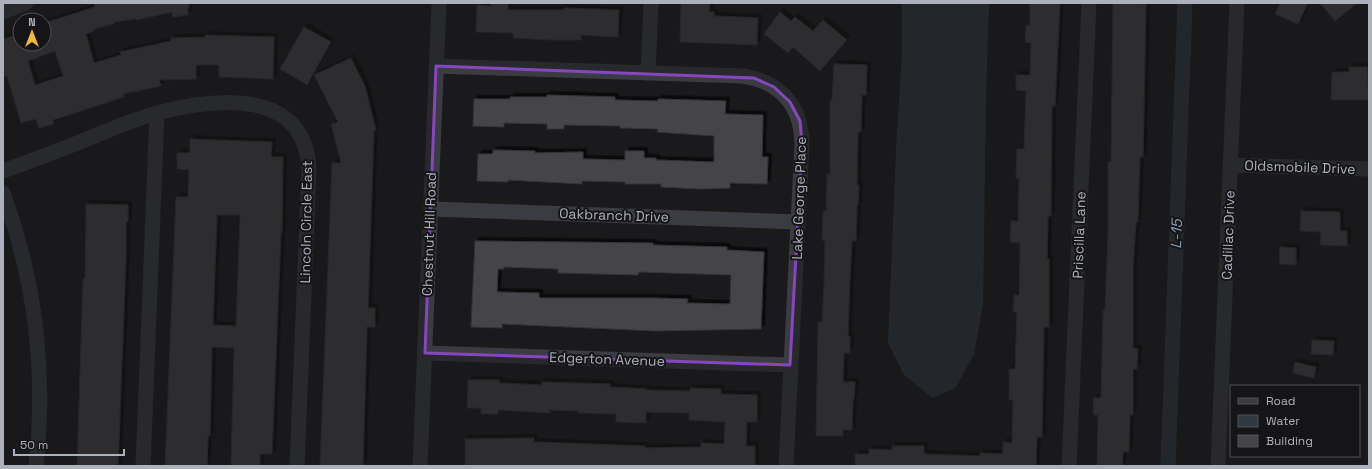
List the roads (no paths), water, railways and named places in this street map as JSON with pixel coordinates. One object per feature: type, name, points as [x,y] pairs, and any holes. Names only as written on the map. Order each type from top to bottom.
[{"type":"street","points":[[3,12],[26,3]]},
{"type":"street","name":"Chestnut Hill Road","points":[[420,466],[439,3]]},
{"type":"street","points":[[648,73],[650,3]]},
{"type":"street","name":"Priscilla Lane","points":[[1069,466],[1089,3]]},
{"type":"street","name":"Cadillac Drive","points":[[1218,466],[1237,3]]},
{"type":"street","name":"Lake George Place","points":[[436,66],[748,77],[764,81],[782,93],[796,111],[802,132],[786,466]]},
{"type":"street","name":"Lincoln Circle East","points":[[3,171],[157,113],[213,104],[260,105],[270,108],[289,120],[299,133],[306,148],[309,170],[297,466]]},
{"type":"street","points":[[143,466],[157,113]]},
{"type":"street","name":"Oldsmobile Drive","points":[[1231,165],[1369,169]]},
{"type":"street","points":[[3,193],[14,223],[26,266],[38,342],[41,393],[40,430],[36,466]]},
{"type":"street","name":"Oakbranch Drive","points":[[430,209],[798,222]]},
{"type":"street","name":"Edgerton Avenue","points":[[425,353],[790,365]]},
{"type":"water","points":[[902,3],[989,3],[983,304],[974,354],[956,387],[933,398],[904,375],[888,343],[896,152],[902,54]]},
{"type":"waterway","name":"L-15","points":[[1168,466],[1185,3]]}]
